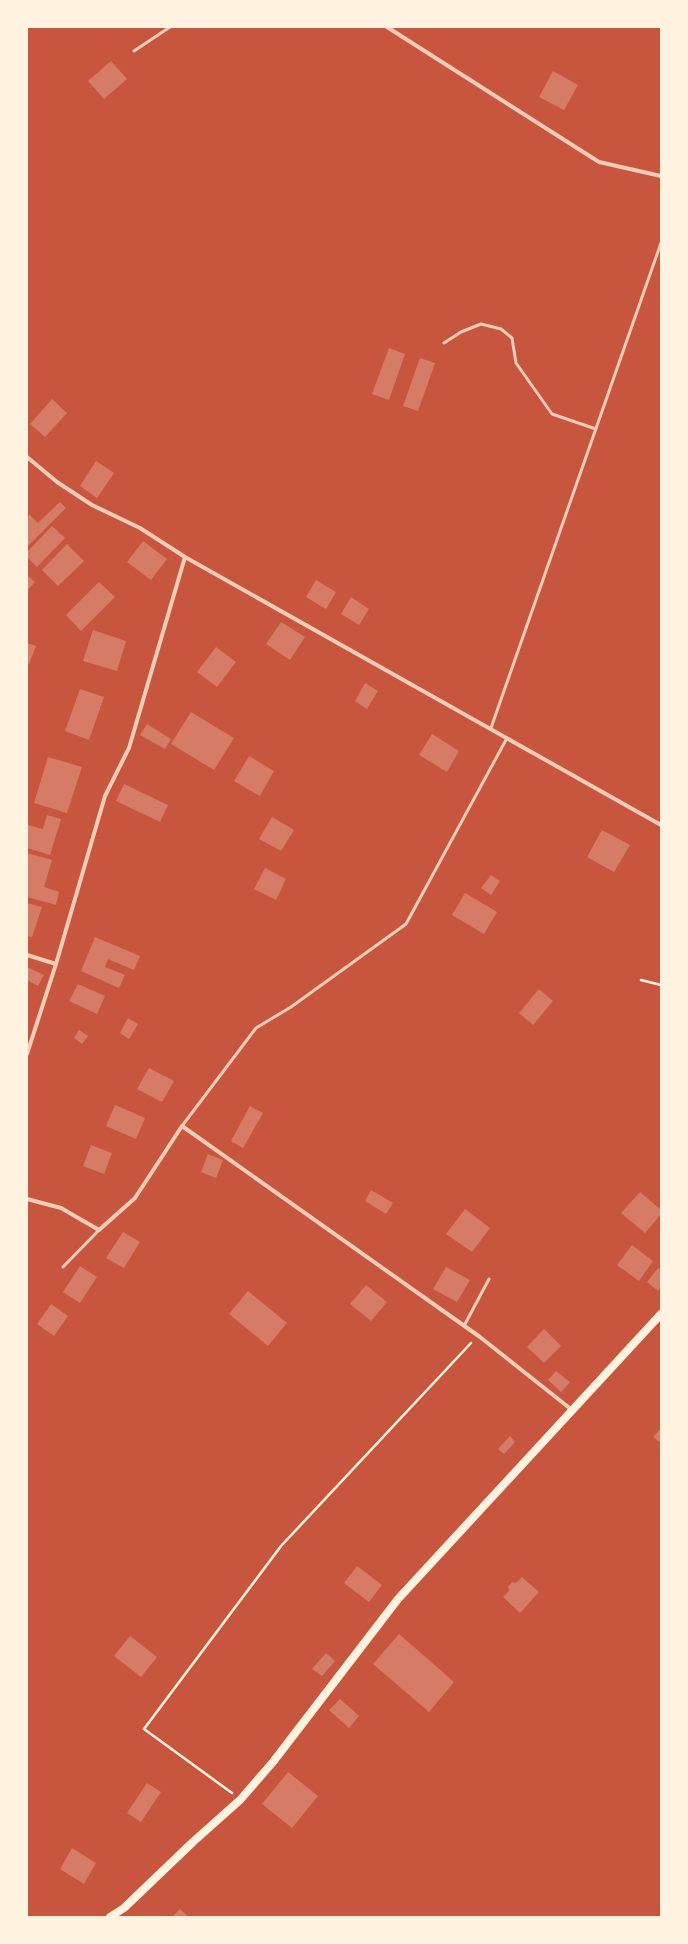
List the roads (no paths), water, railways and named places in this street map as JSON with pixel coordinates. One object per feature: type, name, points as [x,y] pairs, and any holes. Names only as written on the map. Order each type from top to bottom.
[{"type":"main road","points":[[110,1917],[124,1908],[194,1841],[240,1800],[278,1755],[398,1599],[661,1314]]},
{"type":"street","points":[[387,27],[599,162],[661,176]]},
{"type":"street","points":[[27,457],[57,482],[92,505],[140,528],[185,557],[661,825]]},
{"type":"street","points":[[27,1054],[56,964],[105,796],[129,748],[185,557]]},
{"type":"street","points":[[27,955],[56,964]]},
{"type":"street","points":[[27,1199],[61,1208],[99,1230],[135,1198],[182,1126],[478,1336],[572,1410]]},
{"type":"lane","points":[[134,51],[170,27]]},
{"type":"lane","points":[[491,728],[661,243]]},
{"type":"lane","points":[[444,343],[460,332],[481,324],[501,329],[512,338],[516,363],[552,414],[596,429]]},
{"type":"lane","points":[[182,1126],[256,1028],[291,1007],[406,924],[507,738]]},
{"type":"lane","points":[[63,1267],[99,1230]]},
{"type":"lane","points":[[464,1326],[489,1279]]}]
